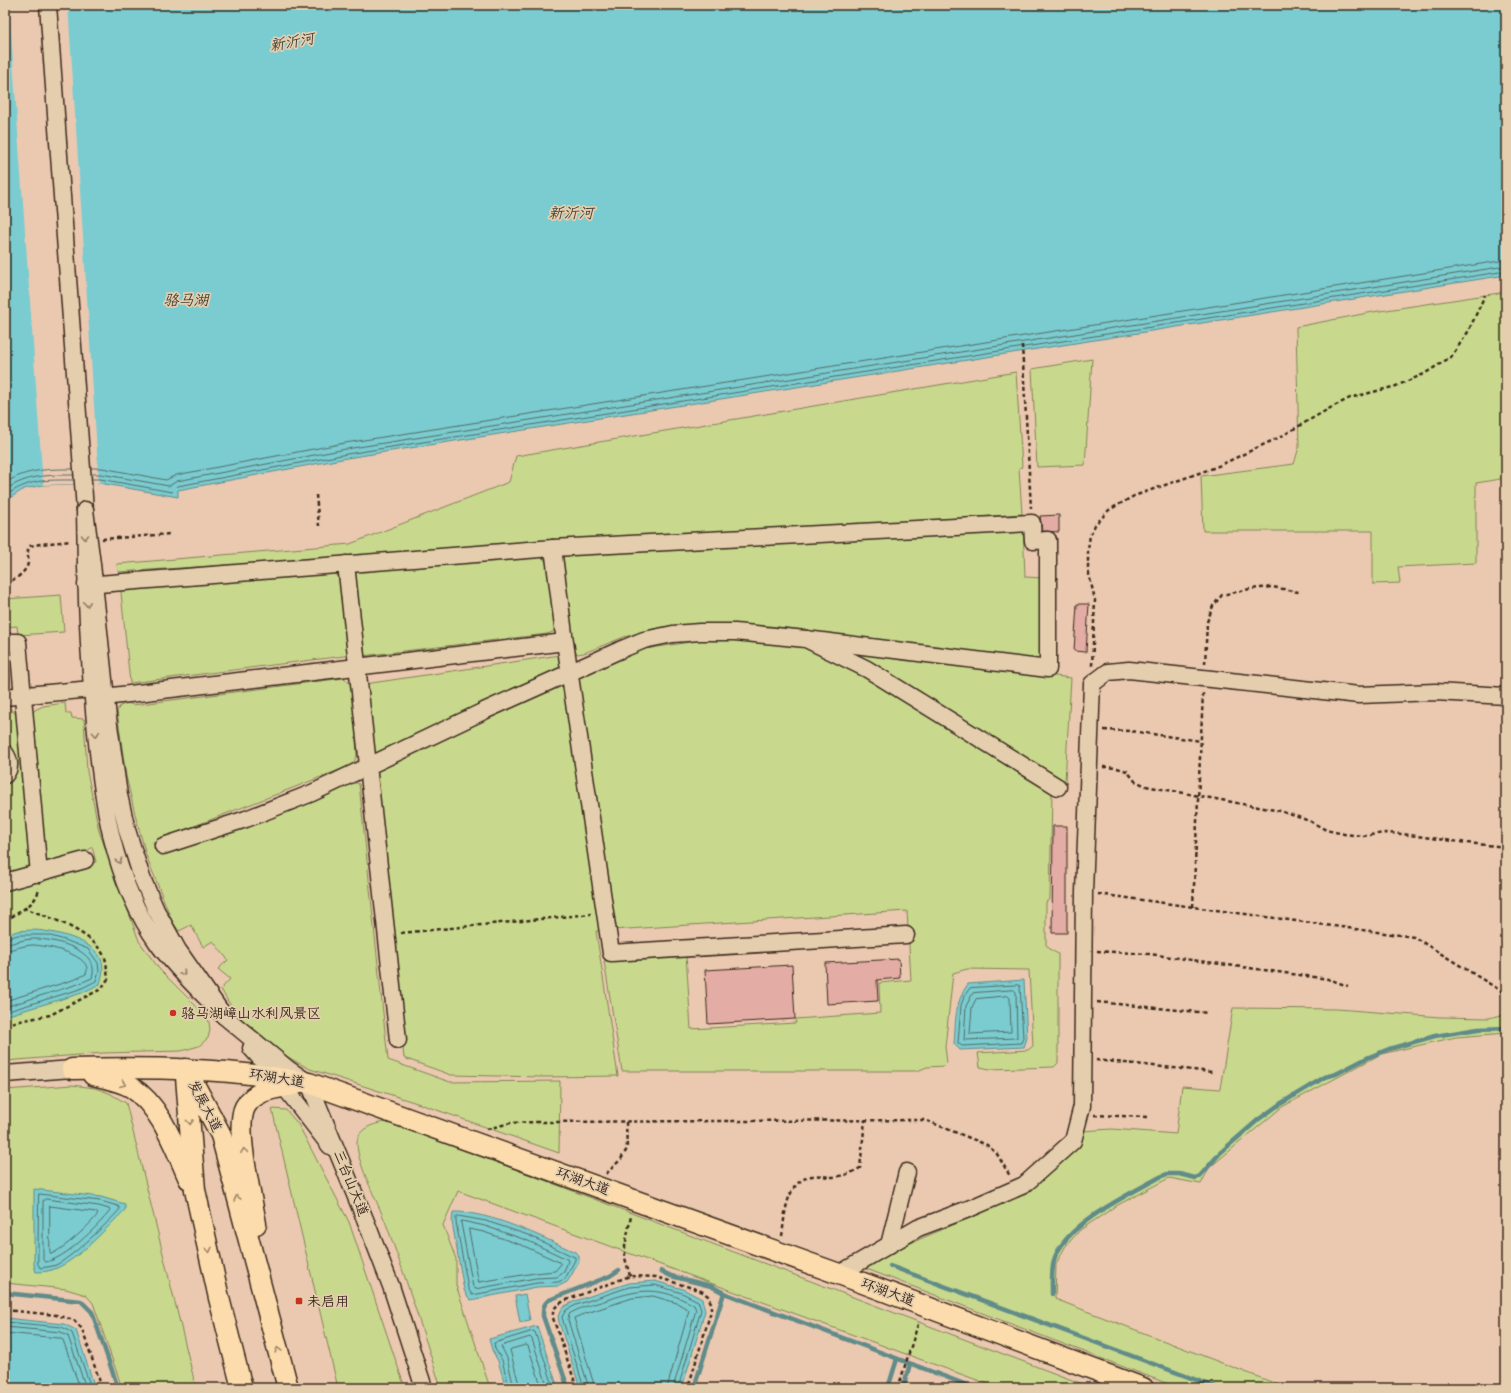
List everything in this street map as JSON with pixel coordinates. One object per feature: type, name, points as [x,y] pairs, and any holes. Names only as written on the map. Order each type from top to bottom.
[{"type":"main road","name":"环湖大道","points":[[72,1069],[131,1068],[238,1072],[280,1082]]},
{"type":"main road","points":[[72,1069],[131,1087],[150,1102],[161,1119],[195,1190]]},
{"type":"main road","name":"发展大道","points":[[186,1069],[195,1190],[219,1298],[242,1388]]},
{"type":"main road","name":"发展大道","points":[[186,1069],[221,1135],[288,1388]]},
{"type":"main road","points":[[268,1314],[258,1230],[243,1150],[241,1120],[246,1106],[256,1096],[280,1082],[309,1083]]},
{"type":"main road","name":"环湖大道","points":[[309,1083],[839,1274],[1143,1388]]},
{"type":"street","points":[[48,5],[99,693],[100,775],[105,809],[113,844],[122,873],[137,909],[158,944],[224,1016],[280,1082],[341,1160]]},
{"type":"street","points":[[90,585],[553,548],[1032,523],[1033,541],[1048,540],[1048,669],[806,639],[716,631],[673,634],[644,640],[570,672],[312,793],[246,819],[163,846]]},
{"type":"street","points":[[553,548],[565,642],[611,953],[906,935]]},
{"type":"street","points":[[346,564],[398,1040]]},
{"type":"street","points":[[806,639],[867,669],[1058,787]]},
{"type":"street","points":[[5,642],[18,642],[39,874]]},
{"type":"street","points":[[5,698],[23,695],[99,693],[357,668],[565,642]]},
{"type":"street","points":[[839,1274],[918,1228],[971,1208],[1024,1185],[1073,1141],[1082,1106],[1084,892],[1092,684],[1108,672],[1129,670],[1359,695],[1435,692],[1506,696]]},
{"type":"street","points":[[99,693],[121,807],[142,878],[156,910],[178,950],[224,1016],[287,1068],[309,1083]]},
{"type":"street","points":[[6,764],[29,760]]},
{"type":"street","points":[[105,809],[121,807]]},
{"type":"street","points":[[113,844],[130,839]]},
{"type":"street","points":[[5,882],[86,860]]},
{"type":"street","name":"环湖大道","points":[[5,1074],[72,1069]]},
{"type":"street","name":"三台山大道","points":[[309,1083],[391,1286],[424,1388]]},
{"type":"street","points":[[889,1245],[907,1172]]},
{"type":"path","points":[[1092,684],[1095,600],[1088,570],[1088,550],[1090,535],[1095,524],[1109,510],[1134,496],[1216,467],[1280,436],[1350,398],[1396,386],[1424,374],[1451,357],[1468,332],[1485,295]]},
{"type":"path","points":[[1022,345],[1032,523]]},
{"type":"path","points":[[316,495],[319,526]]},
{"type":"path","points":[[1193,907],[1207,622],[1213,606],[1222,595],[1250,589],[1272,587],[1299,592]]},
{"type":"path","points":[[1090,729],[1131,731],[1201,741]]},
{"type":"path","points":[[1088,767],[1117,768],[1127,771],[1135,781],[1146,786],[1280,811],[1310,821],[1326,830],[1344,834],[1363,836],[1385,833],[1402,834],[1506,847]]},
{"type":"path","points":[[1506,871],[1503,921],[1506,937]]},
{"type":"path","points":[[5,921],[31,903],[38,895],[39,874]]},
{"type":"path","points":[[1084,892],[1414,937],[1506,994]]},
{"type":"path","points":[[5,1024],[50,1015],[101,989],[108,980],[105,958],[88,937],[58,920],[24,908]]},
{"type":"path","points":[[386,934],[605,912]]},
{"type":"path","points":[[1083,950],[1149,954],[1328,979],[1348,986]]},
{"type":"path","points":[[1083,1001],[1208,1014]]},
{"type":"path","points":[[1082,1058],[1212,1072]]},
{"type":"path","points":[[1080,1114],[1148,1117]]},
{"type":"path","points":[[780,1253],[785,1210],[790,1194],[799,1182],[812,1176],[832,1177],[849,1174],[860,1168],[865,1120]]},
{"type":"path","points":[[464,1138],[484,1130],[510,1123],[925,1120],[987,1145],[997,1154],[1017,1188]]},
{"type":"path","points":[[595,1186],[622,1159],[627,1148],[626,1122]]},
{"type":"path","points":[[630,1276],[625,1258],[625,1246],[634,1200]]},
{"type":"path","points":[[577,1388],[553,1318],[552,1313],[555,1306],[564,1301],[630,1276],[656,1277],[696,1289],[708,1296],[711,1303],[711,1311],[688,1388]]},
{"type":"path","points":[[898,1388],[924,1306]]},
{"type":"path","points":[[5,1310],[56,1316],[74,1320],[82,1329],[102,1388]]},
{"type":"green space","points":[[1506,292],[1506,473],[1500,479],[1476,483],[1476,563],[1398,567],[1400,583],[1373,584],[1373,531],[1203,531],[1201,476],[1294,464],[1299,447],[1296,327],[1373,312]]},
{"type":"green space","points":[[1092,359],[1085,465],[1037,467],[1032,369]]},
{"type":"green space","points":[[1016,372],[1022,467],[1019,468],[1022,514],[118,572],[117,564],[350,544],[509,482],[516,456]]},
{"type":"green space","points":[[1023,526],[1025,577],[1043,578],[1042,655],[1035,661],[780,628],[706,624],[661,627],[624,637],[584,653],[577,654],[572,648],[562,555]]},
{"type":"green space","points":[[538,555],[544,559],[548,566],[555,627],[553,632],[547,634],[362,656],[353,579],[361,568]]},
{"type":"green space","points":[[331,572],[337,575],[342,583],[349,652],[344,656],[130,683],[121,592],[125,587]]},
{"type":"green space","points":[[61,595],[64,632],[18,635],[17,626],[5,627],[5,599]]},
{"type":"green space","points":[[710,639],[750,639],[1071,678],[1065,781],[946,710],[1052,791],[1050,899],[1046,902],[1046,945],[1058,954],[1058,1063],[1054,1067],[990,1069],[980,1067],[978,1053],[1028,1050],[1033,1046],[1029,970],[967,969],[953,973],[945,1047],[947,1063],[944,1066],[927,1067],[917,1071],[622,1071],[604,961],[686,955],[691,1029],[796,1023],[795,1019],[880,1013],[879,983],[911,980],[907,911],[596,931],[618,1076],[544,1077],[451,1075],[404,1058],[365,684],[560,655],[584,672],[604,663],[645,649]]},
{"type":"green space","points":[[344,678],[351,685],[353,694],[357,756],[352,765],[153,842],[156,851],[196,840],[353,782],[359,784],[388,1060],[450,1082],[560,1081],[559,1153],[420,1104],[310,1069],[289,1058],[250,1028],[230,1005],[221,989],[230,979],[218,969],[228,960],[213,941],[203,947],[191,925],[179,931],[172,921],[146,855],[134,810],[126,776],[117,711],[120,706],[128,703],[133,705]]},
{"type":"green space","points":[[65,703],[66,713],[71,713],[72,718],[84,719],[87,771],[99,831],[139,941],[160,970],[205,1015],[209,1022],[210,1030],[208,1038],[199,1046],[181,1051],[103,1053],[5,1061],[5,889],[96,862],[92,847],[83,854],[50,863],[45,862],[31,715],[35,710],[43,706]]},
{"type":"green space","points":[[5,705],[16,714],[18,720],[31,859],[29,867],[19,871],[5,873]]},
{"type":"green space","points":[[1233,1008],[1337,1009],[1440,1017],[1489,1018],[1506,1014],[1506,1033],[1456,1037],[1381,1054],[1282,1107],[1209,1168],[1201,1184],[1169,1178],[1116,1206],[1080,1230],[1065,1247],[1056,1264],[1055,1299],[1287,1388],[1179,1388],[864,1268],[904,1246],[1020,1196],[1079,1145],[1082,1131],[1112,1129],[1176,1134],[1182,1086],[1220,1089]]},
{"type":"green space","points":[[72,1085],[95,1088],[109,1093],[126,1103],[196,1388],[122,1388],[93,1303],[86,1295],[66,1289],[5,1283],[5,1090]]},
{"type":"green space","points":[[272,1109],[286,1110],[298,1124],[349,1222],[405,1388],[338,1388]]},
{"type":"green space","points":[[383,1122],[396,1124],[1093,1388],[999,1388],[458,1191],[443,1225],[456,1259],[456,1285],[490,1388],[441,1388],[395,1249],[365,1174],[358,1152],[357,1143],[360,1134],[366,1128]]},
{"type":"water","name":"新沂河","points":[[5,5],[1506,5],[1506,275],[347,458],[178,490],[178,497],[99,483],[43,485],[24,489],[5,501]]},
{"type":"water","points":[[31,930],[61,934],[83,942],[92,948],[98,954],[103,965],[100,984],[82,993],[5,1016],[5,936],[17,931]]},
{"type":"water","points":[[1024,980],[1027,1038],[1024,1047],[960,1050],[954,1044],[958,1005],[963,991],[968,984]]},
{"type":"water","points":[[34,1189],[101,1197],[125,1204],[125,1210],[75,1257],[55,1269],[36,1272],[34,1265]]},
{"type":"water","points":[[453,1212],[483,1216],[515,1226],[575,1252],[579,1255],[579,1261],[567,1282],[559,1286],[537,1287],[471,1300],[464,1290],[452,1222]]},
{"type":"water","points":[[655,1281],[683,1289],[702,1299],[705,1311],[682,1388],[580,1388],[559,1322],[558,1316],[563,1307],[575,1301],[629,1283]]},
{"type":"water","points":[[525,1294],[530,1320],[520,1322],[515,1296]]},
{"type":"water","points":[[5,1318],[64,1324],[76,1330],[95,1388],[5,1388]]},
{"type":"water","points":[[537,1326],[558,1388],[506,1388],[498,1361],[492,1350],[489,1339]]},
{"type":"pier","points":[[9,5],[68,5],[99,483],[43,485]]},
{"type":"building","points":[[1059,515],[1059,532],[1042,531],[1040,516]]},
{"type":"building","points":[[1077,604],[1089,604],[1086,652],[1074,651]]},
{"type":"building","points":[[1053,826],[1067,826],[1067,933],[1052,933]]},
{"type":"building","points":[[899,959],[900,978],[877,980],[878,1001],[827,1004],[825,963]]},
{"type":"building","points":[[792,965],[795,1019],[708,1024],[705,970]]},
{"type":"waterway","points":[[1052,1294],[1052,1270],[1055,1257],[1062,1244],[1086,1221],[1116,1201],[1167,1174],[1179,1174],[1195,1178],[1200,1176],[1220,1153],[1259,1119],[1280,1104],[1325,1077],[1336,1074],[1369,1057],[1389,1049],[1435,1036],[1478,1029],[1506,1028]]},
{"type":"waterway","points":[[890,1266],[1218,1388]]},
{"type":"waterway","points":[[568,1388],[543,1316],[544,1305],[549,1300],[610,1276],[619,1270]]},
{"type":"waterway","points":[[661,1271],[671,1276],[711,1286],[724,1293],[975,1388]]},
{"type":"waterway","points":[[5,1293],[81,1301],[92,1312],[118,1388]]},
{"type":"waterway","points":[[694,1388],[724,1293]]},
{"type":"waterway","points":[[888,1388],[897,1359]]},
{"type":"waterway","points":[[903,1388],[910,1364]]},
{"type":"place","name":"骆马湖嶂山水利风景区","points":[[173,1013]]},
{"type":"place","name":"未启用","points":[[299,1301]]},
{"type":"water label","name":"骆马湖","points":[[186,300]]}]
